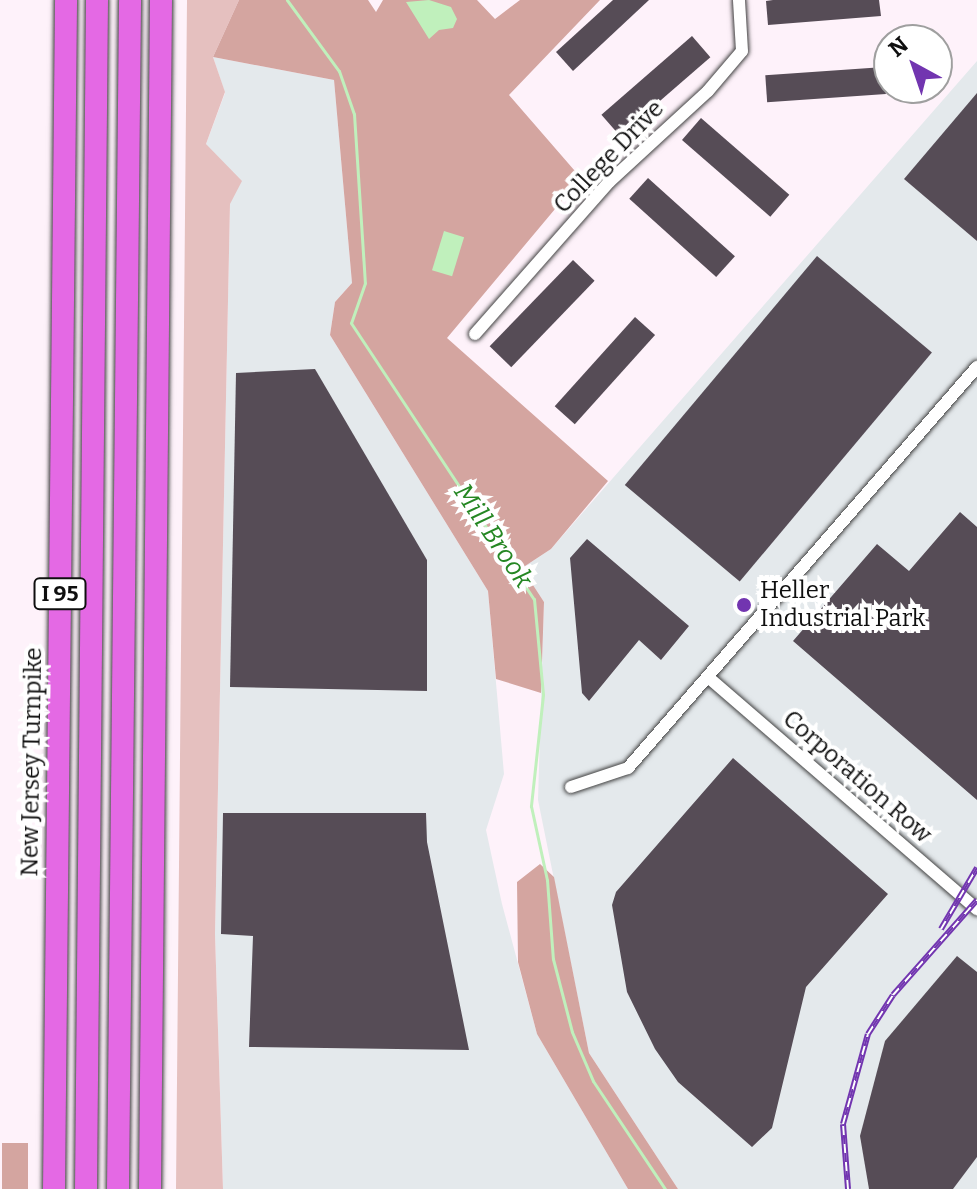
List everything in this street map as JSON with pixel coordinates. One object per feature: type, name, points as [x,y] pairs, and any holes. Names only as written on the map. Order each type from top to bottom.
[{"type":"highway","name":"New Jersey Turnpike","points":[[54,1189],[66,0]]},
{"type":"highway","name":"I 95","points":[[86,1189],[97,0]]},
{"type":"highway","name":"I 95","points":[[118,1189],[130,0]]},
{"type":"highway","points":[[150,1189],[161,0]]},
{"type":"street","name":"College Drive","points":[[475,334],[609,182],[708,91],[742,51],[739,0]]},
{"type":"street","points":[[571,787],[628,768],[977,367]]},
{"type":"street","name":"Corporation Row","points":[[709,678],[977,909]]},
{"type":"shaded area","points":[[187,0],[239,0],[213,57],[225,92],[206,144],[242,181],[230,204],[215,934],[223,1189],[176,1189]]},
{"type":"shaded area","points":[[239,0],[368,0],[376,12],[383,0],[477,0],[495,19],[520,0],[600,0],[509,95],[581,178],[447,338],[608,481],[551,549],[522,568],[544,602],[541,693],[496,679],[488,591],[330,335],[335,302],[352,283],[334,80],[213,57]]},
{"type":"shaded area","points":[[429,0],[451,7],[457,19],[453,28],[439,30],[429,39],[406,2]]},
{"type":"shaded area","points":[[213,57],[334,80],[352,283],[335,302],[330,335],[488,591],[504,774],[486,830],[502,904],[537,1034],[628,1189],[223,1189],[215,934],[230,204],[206,144],[225,93]]},
{"type":"shaded area","points":[[977,61],[977,1189],[678,1189],[589,1053],[538,800],[544,602],[522,568],[551,549],[939,104],[953,104],[953,88]]},
{"type":"shaded area","points":[[444,231],[464,237],[452,276],[432,270]]},
{"type":"shaded area","points":[[540,864],[554,877],[589,1053],[678,1189],[628,1189],[537,1034],[518,962],[517,882]]},
{"type":"shaded area","points":[[2,1143],[28,1143],[28,1189],[2,1189]]},
{"type":"building","points":[[613,0],[649,0],[573,71],[556,52]]},
{"type":"building","points":[[879,0],[881,16],[768,25],[766,1]]},
{"type":"building","points":[[692,36],[710,57],[620,136],[601,115]]},
{"type":"building","points":[[873,68],[873,95],[767,102],[765,75]]},
{"type":"building","points":[[977,93],[977,241],[904,179]]},
{"type":"building","points":[[701,118],[789,195],[770,217],[682,140]]},
{"type":"building","points":[[648,178],[735,256],[716,277],[629,199]]},
{"type":"building","points":[[817,256],[932,352],[740,581],[625,485]]},
{"type":"building","points":[[573,260],[595,281],[511,367],[490,346]]},
{"type":"building","points":[[635,317],[655,335],[575,424],[555,406]]},
{"type":"building","points":[[315,369],[427,560],[427,691],[230,687],[236,373]]},
{"type":"building","points":[[960,512],[977,527],[977,800],[793,641],[877,544],[909,571]]},
{"type":"building","points":[[587,539],[689,626],[661,660],[639,640],[589,701],[582,693],[570,558]]},
{"type":"building","points":[[733,758],[888,894],[806,987],[772,1128],[752,1147],[678,1082],[655,1049],[627,992],[612,905],[616,892]]},
{"type":"building","points":[[223,813],[426,813],[427,842],[469,1050],[249,1047],[253,936],[221,934]]},
{"type":"building","points":[[957,956],[977,972],[977,1157],[953,1189],[869,1189],[860,1136],[885,1041]]},
{"type":"waterway","name":"Mill Brook","points":[[287,0],[339,71],[354,114],[365,283],[351,323],[534,599],[543,695],[531,806],[547,880],[553,959],[572,1032],[593,1081],[665,1189]]},
{"type":"railway","points":[[941,929],[977,868]]},
{"type":"railway","points":[[848,1189],[843,1124],[868,1034],[893,995],[977,900]]},
{"type":"place","name":"Heller Industrial Park","points":[[744,605]]}]
